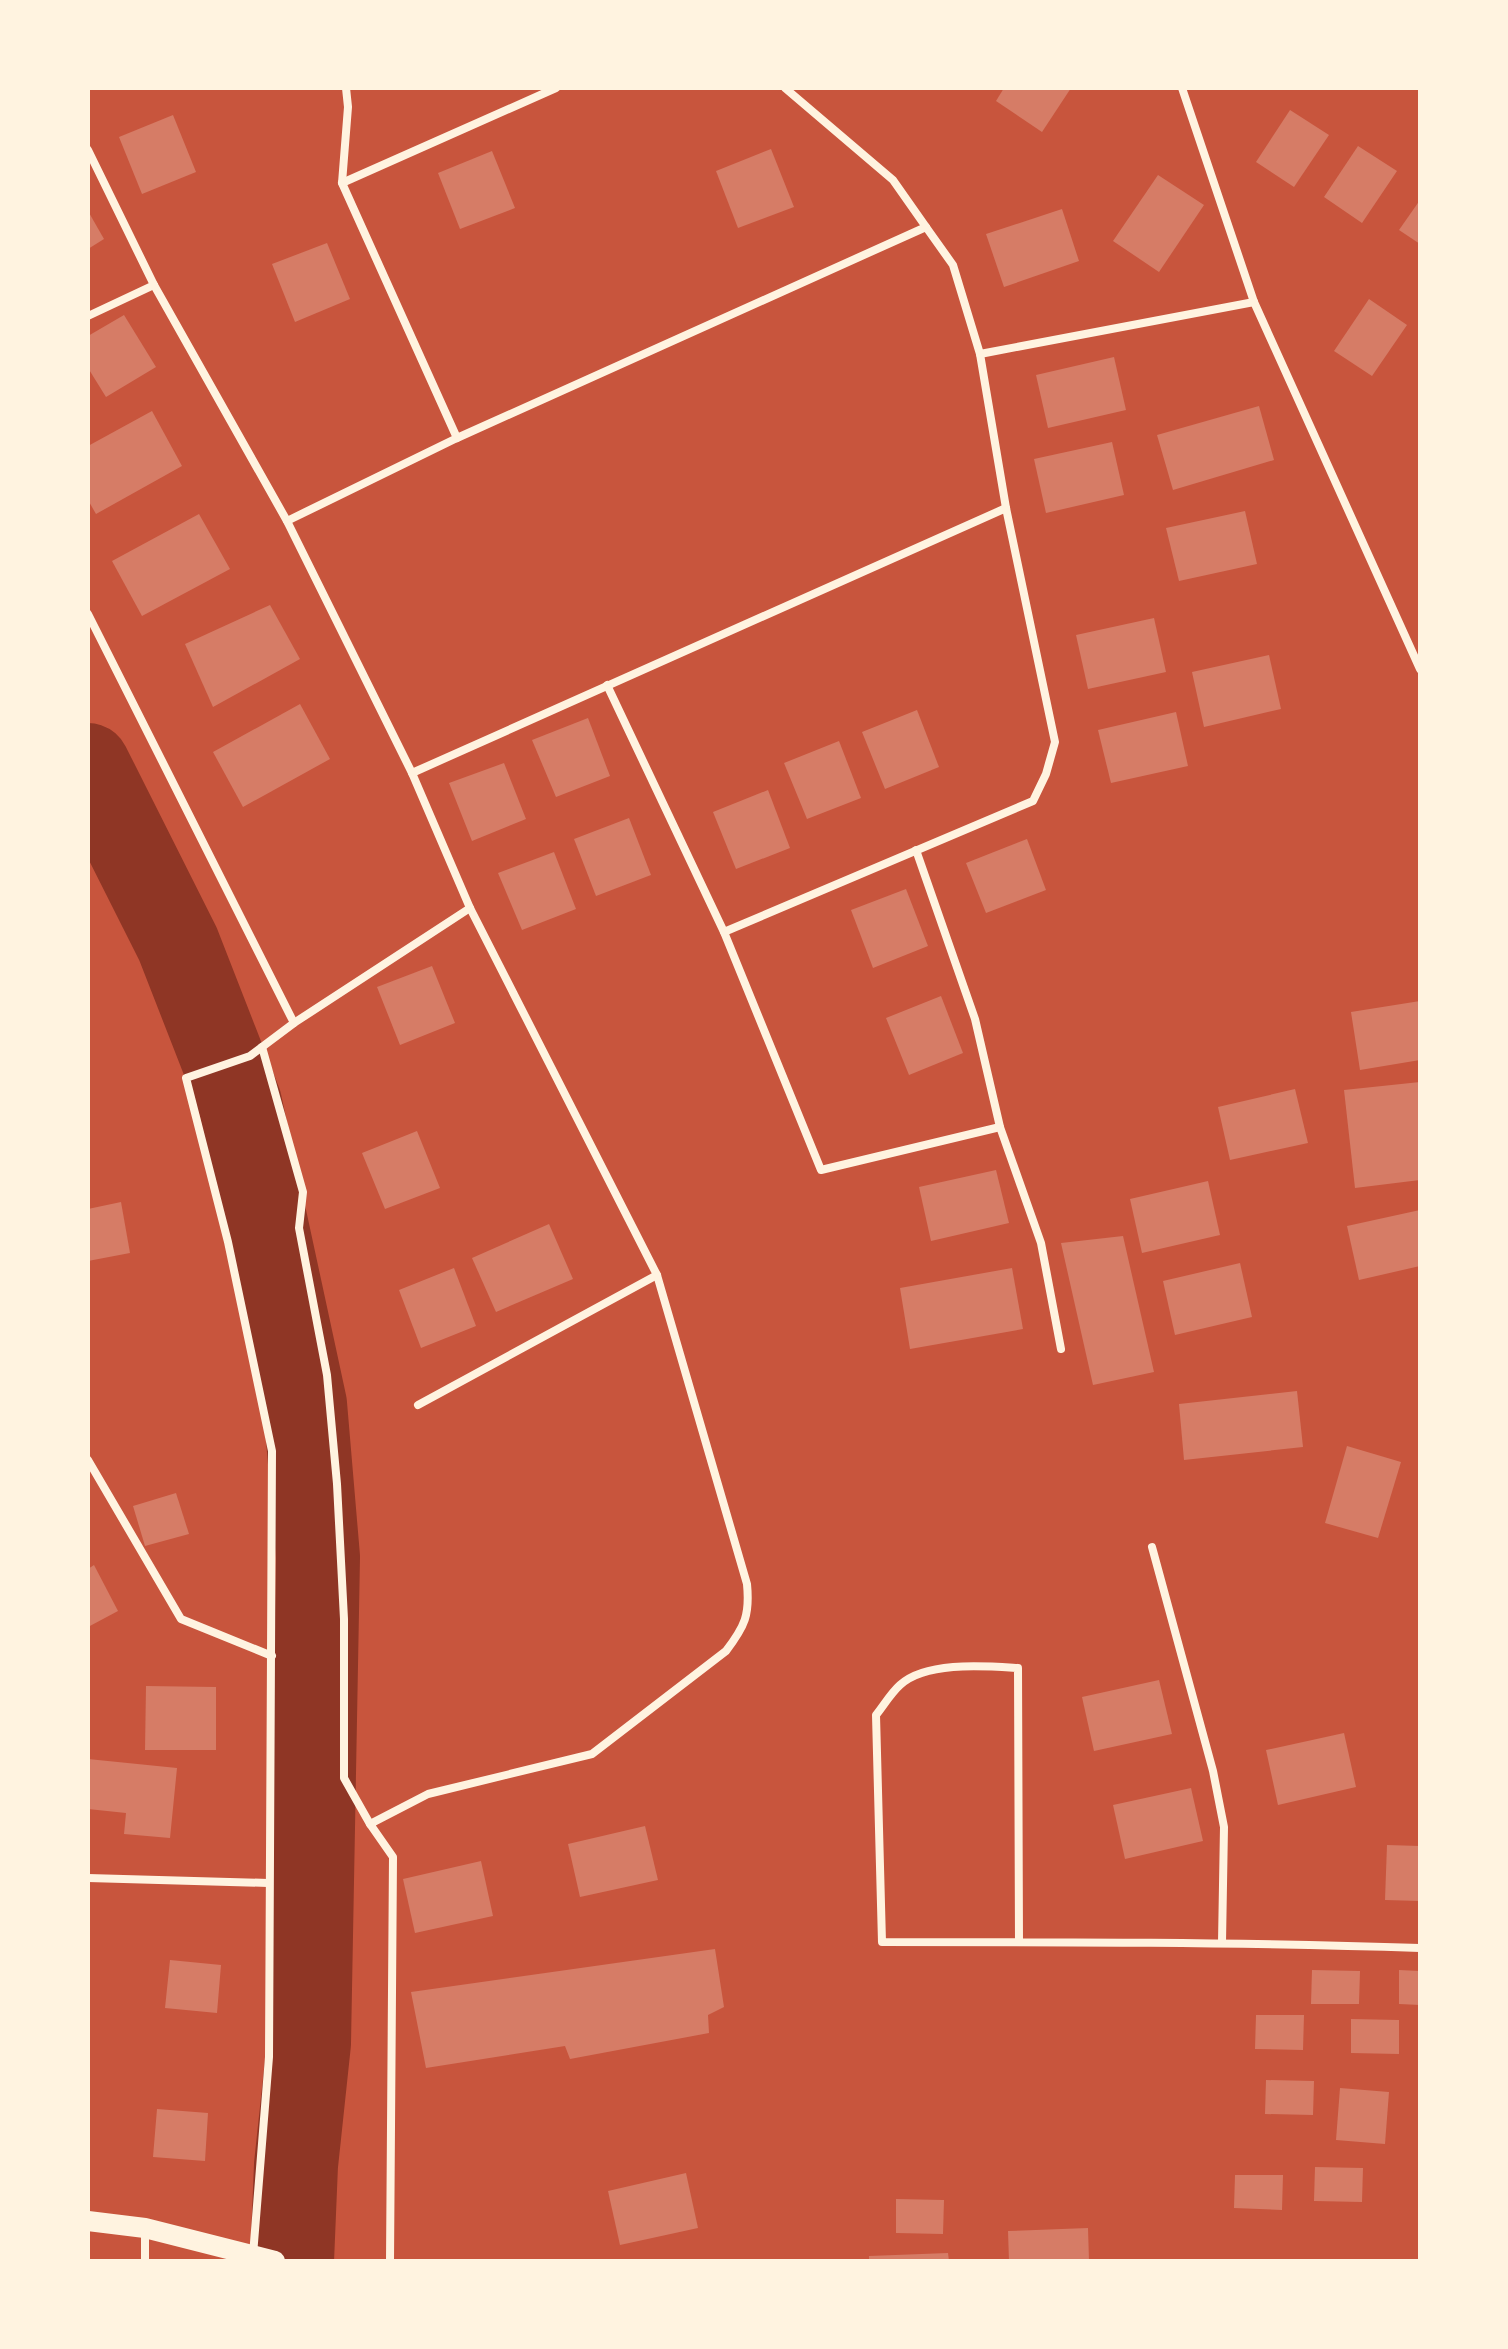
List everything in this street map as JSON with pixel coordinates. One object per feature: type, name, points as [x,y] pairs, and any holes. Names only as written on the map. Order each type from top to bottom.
[{"type":"main road","points":[[88,2221],[145,2228],[265,2258]]},
{"type":"street","points":[[346,88],[348,107],[342,183],[457,438]]},
{"type":"street","points":[[342,183],[556,88]]},
{"type":"street","points":[[724,932],[1033,801],[1046,774],[1055,742],[1006,508],[980,354],[953,265],[893,180],[785,88]]},
{"type":"street","points":[[1182,88],[1254,302],[1420,669]]},
{"type":"street","points":[[88,150],[154,285],[287,521],[412,773],[470,908],[657,1275],[747,1584],[749,1607],[743,1628],[726,1651],[592,1754],[428,1794],[370,1824]]},
{"type":"street","points":[[287,521],[457,438],[926,227]]},
{"type":"street","points":[[88,316],[154,285]]},
{"type":"street","points":[[980,354],[1254,302]]},
{"type":"street","points":[[412,773],[1006,508]]},
{"type":"street","points":[[88,614],[294,1023]]},
{"type":"street","points":[[607,685],[724,932],[821,1170],[1000,1127]]},
{"type":"street","points":[[916,850],[975,1019],[1000,1127],[1041,1243],[1061,1349]]},
{"type":"street","points":[[265,2258],[272,1451],[228,1242],[186,1078],[250,1056],[294,1023],[470,908]]},
{"type":"street","points":[[262,1047],[303,1192],[299,1228],[327,1375],[344,1619],[344,1778],[393,1857],[390,2261]]},
{"type":"street","points":[[418,1405],[657,1275]]},
{"type":"street","points":[[88,1460],[181,1619],[272,1656]]},
{"type":"street","points":[[1152,1547],[1213,1771],[1224,1827],[1222,1942]]},
{"type":"street","points":[[1019,1942],[1018,1668],[937,1668],[902,1683],[876,1715],[882,1942],[1019,1942],[1222,1942],[1420,1948]]},
{"type":"street","points":[[88,1878],[268,1883]]},
{"type":"street","points":[[145,2228],[145,2261]]},
{"type":"building","points":[[1004,88],[1071,88],[1042,132],[996,101]]},
{"type":"building","points":[[1290,110],[1329,135],[1294,187],[1256,162]]},
{"type":"building","points":[[173,115],[196,172],[142,194],[119,137]]},
{"type":"building","points":[[1358,146],[1397,171],[1362,223],[1324,197]]},
{"type":"building","points":[[771,149],[794,207],[738,228],[716,171]]},
{"type":"building","points":[[492,151],[515,208],[460,229],[438,173]]},
{"type":"building","points":[[1158,175],[1204,205],[1159,272],[1113,241]]},
{"type":"building","points":[[1420,200],[1420,244],[1399,230]]},
{"type":"building","points":[[1062,209],[1079,261],[1004,287],[986,234]]},
{"type":"building","points":[[88,211],[104,239],[88,249]]},
{"type":"building","points":[[327,243],[350,299],[295,322],[272,264]]},
{"type":"building","points":[[1369,299],[1407,325],[1372,376],[1334,351]]},
{"type":"building","points":[[124,315],[156,367],[106,397],[88,368],[88,336]]},
{"type":"building","points":[[1114,357],[1126,410],[1048,428],[1036,375]]},
{"type":"building","points":[[1259,406],[1274,460],[1173,490],[1157,435]]},
{"type":"building","points":[[152,411],[182,466],[96,514],[88,500],[88,446]]},
{"type":"building","points":[[1112,442],[1124,495],[1046,513],[1034,459]]},
{"type":"building","points":[[1245,511],[1257,564],[1179,581],[1166,528]]},
{"type":"building","points":[[199,514],[230,569],[142,616],[112,561]]},
{"type":"building","points":[[270,605],[300,659],[213,707],[185,644]]},
{"type":"building","points":[[1154,618],[1166,672],[1088,689],[1076,635]]},
{"type":"building","points":[[1269,655],[1281,709],[1204,727],[1192,672]]},
{"type":"building","points":[[300,704],[330,759],[243,807],[213,752]]},
{"type":"building","points":[[917,710],[939,767],[885,789],[862,732]]},
{"type":"building","points":[[1176,712],[1188,766],[1111,783],[1098,730]]},
{"type":"building","points":[[588,718],[610,776],[556,797],[532,740]]},
{"type":"building","points":[[839,741],[861,798],[807,819],[784,763]]},
{"type":"building","points":[[504,763],[526,819],[472,841],[449,783]]},
{"type":"building","points":[[768,790],[790,848],[736,869],[713,812]]},
{"type":"building","points":[[629,818],[651,875],[596,896],[574,839]]},
{"type":"building","points":[[1027,839],[1046,890],[986,913],[966,863]]},
{"type":"building","points":[[554,852],[576,909],[522,930],[498,873]]},
{"type":"building","points":[[906,889],[928,946],[873,968],[851,910]]},
{"type":"building","points":[[432,966],[455,1023],[400,1045],[377,987]]},
{"type":"building","points":[[941,996],[963,1053],[909,1075],[886,1018]]},
{"type":"building","points":[[1420,1001],[1420,1060],[1360,1070],[1351,1012]]},
{"type":"building","points":[[1420,1082],[1420,1180],[1355,1188],[1344,1090]]},
{"type":"building","points":[[1295,1089],[1308,1143],[1230,1160],[1218,1107]]},
{"type":"building","points":[[417,1131],[440,1188],[385,1209],[362,1153]]},
{"type":"building","points":[[996,1170],[1009,1223],[931,1241],[919,1187]]},
{"type":"building","points":[[1208,1181],[1220,1235],[1142,1253],[1130,1199]]},
{"type":"building","points":[[121,1202],[130,1253],[88,1261],[88,1209]]},
{"type":"building","points":[[1420,1210],[1420,1266],[1359,1280],[1347,1226]]},
{"type":"building","points":[[549,1224],[573,1279],[496,1312],[472,1258]]},
{"type":"building","points":[[1123,1236],[1154,1372],[1093,1385],[1061,1243]]},
{"type":"building","points":[[1240,1263],[1252,1317],[1175,1335],[1163,1281]]},
{"type":"building","points":[[454,1268],[476,1326],[421,1348],[399,1290]]},
{"type":"building","points":[[1012,1268],[1023,1329],[910,1349],[900,1288]]},
{"type":"building","points":[[1297,1391],[1303,1447],[1184,1460],[1179,1404]]},
{"type":"building","points":[[1347,1446],[1401,1462],[1378,1538],[1325,1523]]},
{"type":"building","points":[[176,1493],[189,1534],[145,1546],[133,1506]]},
{"type":"building","points":[[94,1565],[118,1611],[88,1627],[88,1569]]},
{"type":"building","points":[[1159,1680],[1172,1734],[1094,1751],[1082,1697]]},
{"type":"building","points":[[146,1686],[216,1687],[216,1750],[145,1750]]},
{"type":"building","points":[[1344,1733],[1356,1787],[1278,1805],[1266,1750]]},
{"type":"building","points":[[88,1759],[177,1768],[170,1838],[124,1834],[126,1813],[88,1809]]},
{"type":"building","points":[[1191,1788],[1203,1841],[1125,1859],[1113,1805]]},
{"type":"building","points":[[645,1826],[658,1880],[580,1897],[568,1844]]},
{"type":"building","points":[[1387,1845],[1420,1846],[1420,1901],[1385,1900]]},
{"type":"building","points":[[481,1861],[493,1916],[415,1933],[403,1879]]},
{"type":"building","points":[[715,1949],[724,2007],[708,2015],[709,2033],[570,2059],[565,2046],[426,2068],[411,1992]]},
{"type":"building","points":[[170,1960],[221,1965],[217,2013],[165,2008]]},
{"type":"building","points":[[1312,1970],[1360,1971],[1359,2004],[1311,2004]]},
{"type":"building","points":[[1399,1970],[1420,1971],[1420,2005],[1399,2004]]},
{"type":"building","points":[[1256,2015],[1304,2015],[1303,2050],[1255,2049]]},
{"type":"building","points":[[1351,2019],[1399,2020],[1399,2054],[1351,2053]]},
{"type":"building","points":[[1266,2080],[1314,2081],[1313,2115],[1265,2114]]},
{"type":"building","points":[[1340,2088],[1389,2092],[1385,2144],[1336,2140]]},
{"type":"building","points":[[157,2109],[208,2113],[205,2161],[153,2157]]},
{"type":"building","points":[[1315,2167],[1363,2168],[1362,2202],[1314,2201]]},
{"type":"building","points":[[686,2173],[698,2228],[620,2245],[608,2191]]},
{"type":"building","points":[[1235,2175],[1283,2175],[1282,2210],[1234,2208]]},
{"type":"building","points":[[896,2199],[944,2200],[943,2234],[896,2233]]},
{"type":"building","points":[[1088,2228],[1089,2261],[1009,2261],[1008,2231]]},
{"type":"building","points":[[948,2253],[949,2261],[869,2261],[869,2256]]},
{"type":"waterway","points":[[88,765],[178,944],[240,1103],[305,1404],[318,1557],[309,2043],[296,2165],[292,2261]]}]
